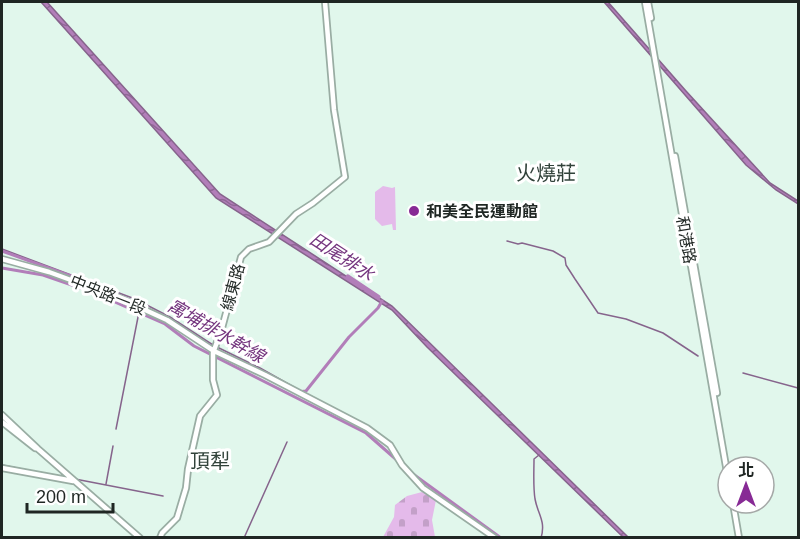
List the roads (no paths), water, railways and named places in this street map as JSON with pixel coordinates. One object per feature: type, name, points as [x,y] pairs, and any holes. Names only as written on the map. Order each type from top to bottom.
[{"type":"street","name":"線東路","points":[[160,537],[177,518],[186,488],[200,416],[217,395],[213,380],[214,351],[241,257],[249,249],[268,242],[296,214],[345,177],[334,110],[325,2]]},
{"type":"street","name":"和港路","points":[[647,2],[724,455]]},
{"type":"street","name":"和港路","points":[[691,257],[727,455]]},
{"type":"street","name":"中央路一段","points":[[2,259],[49,272],[117,297],[167,320],[214,351],[367,428],[390,445],[402,465],[423,488],[495,537]]},
{"type":"street","points":[[2,415],[38,449]]},
{"type":"street","points":[[2,422],[38,449],[140,537]]},
{"type":"street","points":[[2,468],[75,482]]},
{"type":"street","points":[[736,515],[740,537]]},
{"type":"water","points":[[41,2],[47,2],[220,194],[392,306],[628,537],[623,537],[427,347],[392,310],[216,198]]},
{"type":"water","points":[[604,2],[608,2],[770,183],[798,201],[798,204],[776,190],[746,165]]},
{"type":"waterway","points":[[507,241],[553,251],[565,258],[566,265],[598,313],[626,319],[663,333],[698,356]]},
{"type":"waterway","name":"寓埔排水幹線","points":[[2,249],[135,299],[170,317],[213,345]]},
{"type":"waterway","name":"寓埔排水幹線","points":[[2,251],[101,287],[159,314]]},
{"type":"waterway","points":[[2,268],[43,275],[92,292],[165,324],[194,346],[366,433],[399,462]]},
{"type":"waterway","name":"田尾排水","points":[[348,277],[378,297]]},
{"type":"waterway","name":"寓埔排水幹線","points":[[298,392],[306,391],[349,337],[382,301]]},
{"type":"waterway","points":[[116,429],[139,312]]},
{"type":"waterway","name":"寓埔排水幹線","points":[[217,347],[299,390]]},
{"type":"waterway","name":"寓埔排水幹線","points":[[213,348],[242,362]]},
{"type":"waterway","points":[[743,373],[798,388]]},
{"type":"waterway","points":[[244,538],[287,442]]},
{"type":"waterway","points":[[106,484],[113,446]]},
{"type":"waterway","points":[[539,455],[534,459],[534,484],[535,499],[542,522],[541,538]]},
{"type":"waterway","points":[[2,465],[32,471]]},
{"type":"waterway","points":[[413,474],[501,538]]},
{"type":"waterway","points":[[75,479],[163,496]]},
{"type":"place","name":"和美全民運動館","points":[[414,211]]},
{"type":"district","name":"火燒莊","points":[[546,173]]},
{"type":"district","name":"頂犁","points":[[210,461]]}]
